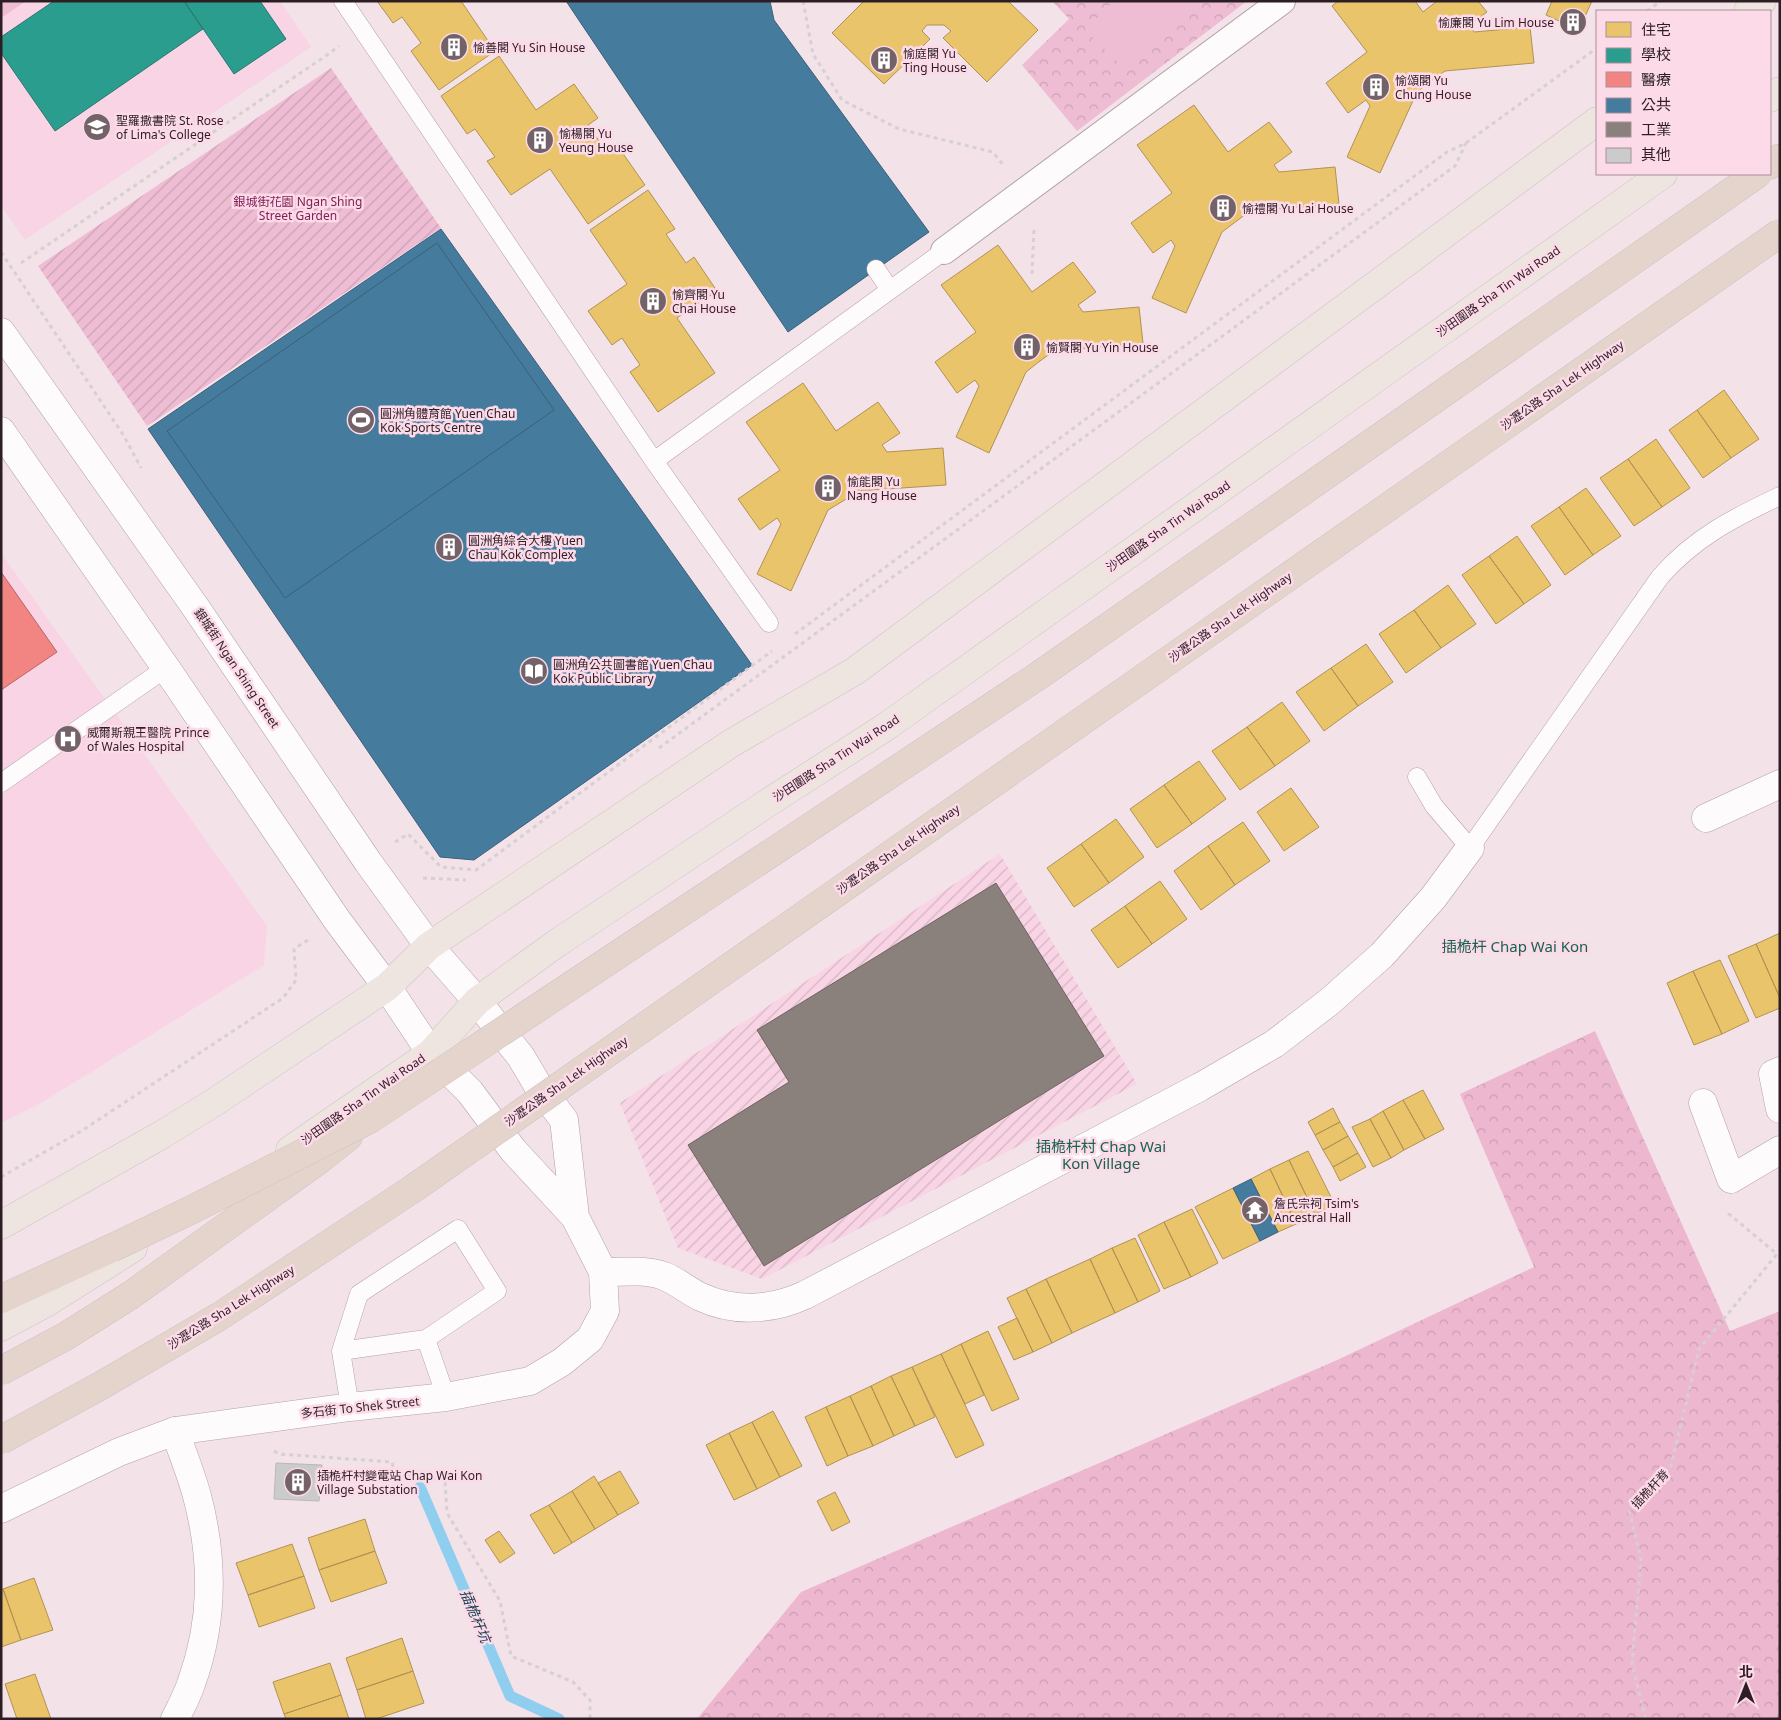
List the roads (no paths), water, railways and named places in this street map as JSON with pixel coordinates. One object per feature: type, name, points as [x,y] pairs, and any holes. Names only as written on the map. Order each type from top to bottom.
[{"type":"highway","points":[[1,1371],[66,1336],[131,1295],[319,1160],[370,1119],[1038,676],[1756,175]]},
{"type":"highway","name":"沙瀝公路 Sha Lek Highway","points":[[1,1440],[102,1385],[220,1316],[414,1188],[1780,234]]},
{"type":"highway","points":[[1,1299],[193,1209],[370,1119]]},
{"type":"main road","points":[[1749,10],[1762,1]]},
{"type":"main road","points":[[1,1225],[163,1134],[387,988],[429,946],[730,744],[855,671],[1596,122]]},
{"type":"main road","name":"沙田圍路 Sha Tin Wai Road","points":[[1,1327],[46,1303],[261,1170],[430,1053],[477,1001],[557,943],[887,726],[1662,175]]},
{"type":"street","points":[[944,251],[1282,1]]},
{"type":"street","name":"銀城街 Ngan Shing Street","points":[[1,332],[190,600],[368,862],[429,946],[477,1001]]},
{"type":"street","points":[[1,431],[166,668],[336,920],[387,988],[430,1053]]},
{"type":"street","points":[[1706,818],[1780,784]]},
{"type":"street","points":[[602,1272],[645,1272],[664,1277],[697,1295],[717,1303],[748,1309],[780,1305],[806,1295],[1200,1087],[1274,1044],[1330,1002],[1382,955],[1433,898],[1470,848]]},
{"type":"street","name":"多石街 To Shek Street","points":[[477,1001],[520,1056],[537,1084],[564,1120],[575,1217]]},
{"type":"street","name":"多石街 To Shek Street","points":[[1,1509],[119,1452],[175,1431],[350,1407],[446,1397],[530,1381],[562,1362],[590,1339],[605,1310],[602,1272],[575,1217],[513,1150],[470,1092],[430,1053]]},
{"type":"street","points":[[1780,1071],[1773,1074],[1780,1109]]},
{"type":"street","points":[[1703,1103],[1731,1179],[1780,1150]]},
{"type":"street","points":[[175,1431],[197,1495],[206,1538],[210,1575],[208,1612],[202,1649],[191,1686],[175,1719]]},
{"type":"lane","points":[[343,1],[654,461],[769,623]]},
{"type":"lane","points":[[654,461],[944,251]]},
{"type":"lane","points":[[876,269],[890,290]]},
{"type":"lane","points":[[1417,777],[1434,806],[1470,848],[1641,602],[1670,565],[1715,529],[1780,496]]},
{"type":"lane","points":[[1,783],[166,668]]},
{"type":"lane","points":[[340,1351],[426,1340],[497,1291],[458,1229],[359,1294],[340,1351],[350,1407]]},
{"type":"lane","points":[[426,1340],[446,1397]]},
{"type":"waterway","name":"插桅杆坑","points":[[420,1487],[510,1696],[559,1719]]},
{"type":"place","name":"愉廉閣 Yu Lim House","points":[[1573,22]]},
{"type":"place","name":"愉善閣 Yu Sin House","points":[[454,47]]},
{"type":"place","name":"愉庭閣 Yu Ting House","points":[[884,60]]},
{"type":"place","name":"愉頌閣 Yu Chung House","points":[[1376,87]]},
{"type":"place","name":"聖羅撒書院 St. Rose of Lima's College","points":[[97,127]]},
{"type":"place","name":"愉楊閣 Yu Yeung House","points":[[540,140]]},
{"type":"place","name":"愉禮閣 Yu Lai House","points":[[1223,208]]},
{"type":"place","name":"愉齊閣 Yu Chai House","points":[[653,301]]},
{"type":"place","name":"愉賢閣 Yu Yin House","points":[[1027,347]]},
{"type":"place","name":"圓洲角體育館 Yuen Chau Kok Sports Centre","points":[[361,420]]},
{"type":"place","name":"愉能閣 Yu Nang House","points":[[828,488]]},
{"type":"place","name":"圓洲角綜合大樓 Yuen Chau Kok Complex","points":[[449,547]]},
{"type":"place","name":"圓洲角公共圖書館 Yuen Chau Kok Public Library","points":[[534,671]]},
{"type":"place","name":"威爾斯親王醫院 Prince of Wales Hospital","points":[[68,739]]},
{"type":"place","name":"詹氏宗祠 Tsim's Ancestral Hall","points":[[1255,1210]]},
{"type":"place","name":"插桅杆村變電站 Chap Wai Kon Village Substation","points":[[298,1482]]},
{"type":"district","name":"插桅杆 Chap Wai Kon","points":[[1515,946]]},
{"type":"district","name":"插桅杆村 Chap Wai Kon Village","points":[[1101,1154]]},
{"type":"park label","name":"銀城街花園 Ngan Shing Street Garden","points":[[298,208]]}]
